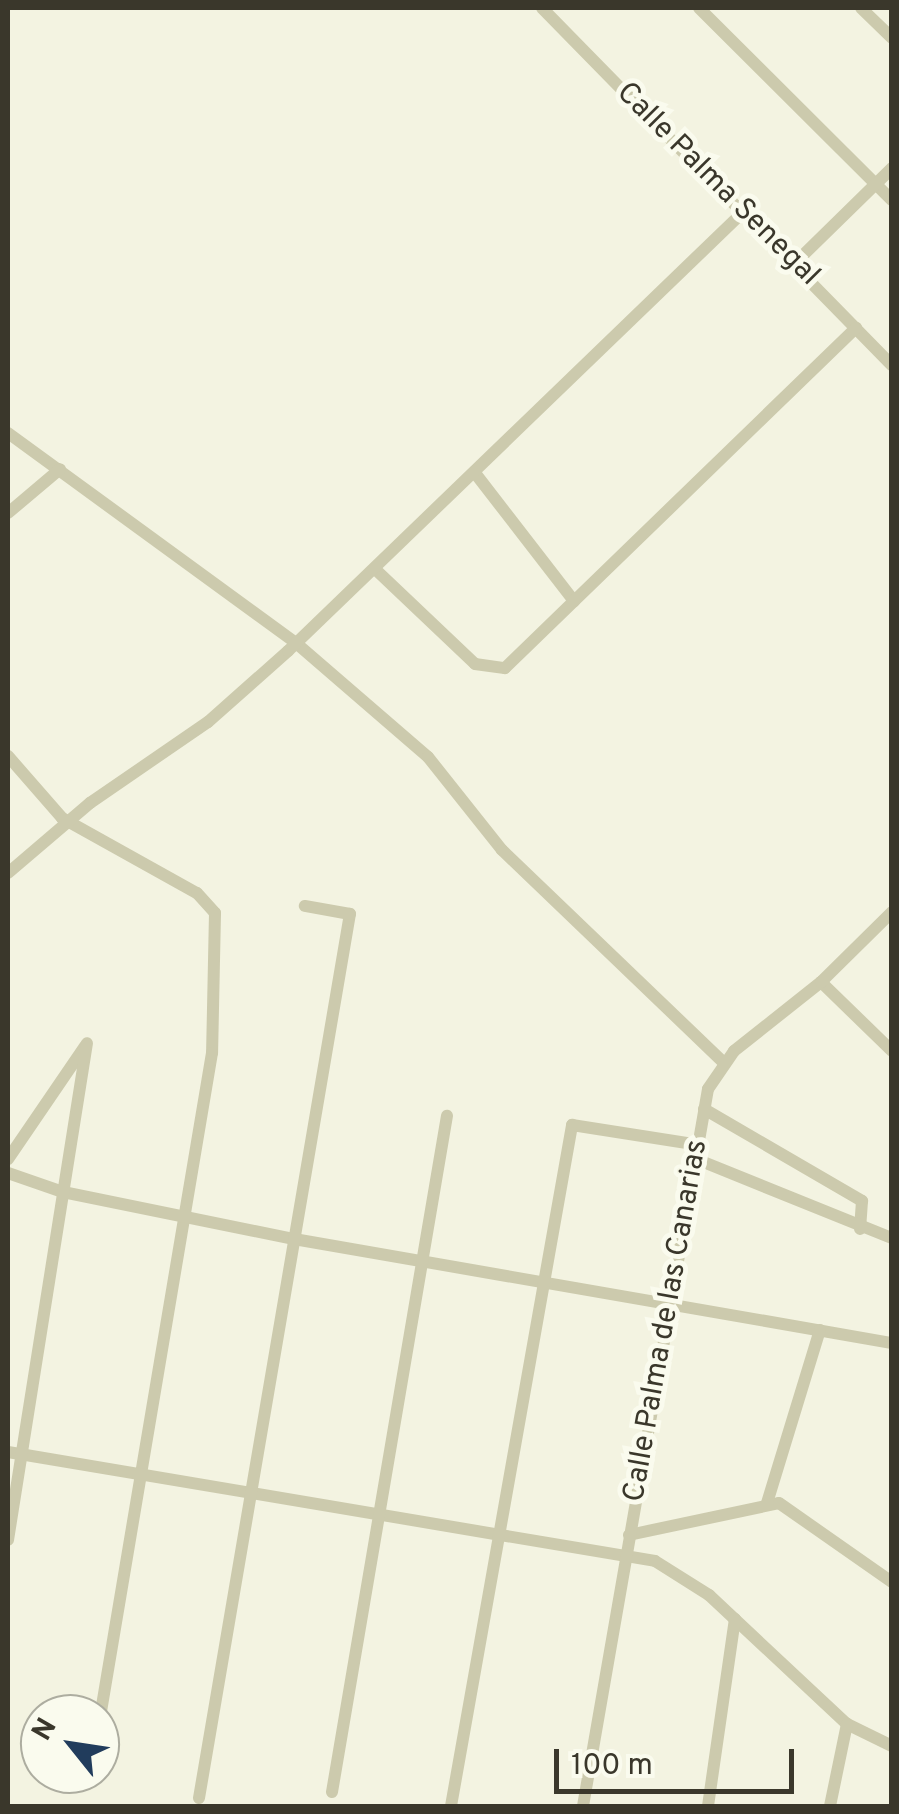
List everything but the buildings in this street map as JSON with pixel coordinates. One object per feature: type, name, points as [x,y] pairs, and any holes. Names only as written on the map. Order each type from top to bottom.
[{"type":"street","name":"Calle Palma Senegal","points":[[542,8],[892,365]]},
{"type":"street","points":[[700,8],[892,200]]},
{"type":"street","points":[[861,8],[892,38]]},
{"type":"street","points":[[796,263],[892,168]]},
{"type":"street","points":[[8,874],[68,822],[208,722],[296,643],[743,212]]},
{"type":"street","points":[[375,569],[475,664],[492,670],[505,668],[856,328]]},
{"type":"street","points":[[8,434],[296,643],[428,758],[502,850],[723,1062]]},
{"type":"street","points":[[8,513],[60,469]]},
{"type":"street","points":[[475,474],[574,601]]},
{"type":"street","points":[[8,756],[68,822],[198,893],[214,913],[212,1052],[104,1694]]},
{"type":"street","points":[[198,1798],[350,914],[305,906]]},
{"type":"street","name":"Calle Palma de las Canarias","points":[[583,1806],[704,1109],[723,1062],[821,982],[892,912]]},
{"type":"street","points":[[821,982],[892,1051]]},
{"type":"street","points":[[8,1160],[87,1044],[64,1192],[14,1453],[8,1540]]},
{"type":"street","points":[[704,1109],[862,1201],[860,1228]]},
{"type":"street","points":[[332,1792],[447,1116]]},
{"type":"street","points":[[451,1806],[572,1126],[698,1152],[860,1228],[892,1238]]},
{"type":"street","points":[[8,1173],[64,1192],[294,1239],[892,1343]]},
{"type":"street","points":[[767,1503],[803,1370],[820,1330]]},
{"type":"street","points":[[14,1453],[626,1555],[688,1578],[848,1724],[892,1746]]},
{"type":"street","points":[[629,1535],[767,1503],[793,1510],[891,1582]]},
{"type":"street","points":[[708,1806],[735,1619]]},
{"type":"street","points":[[830,1806],[848,1724]]}]
